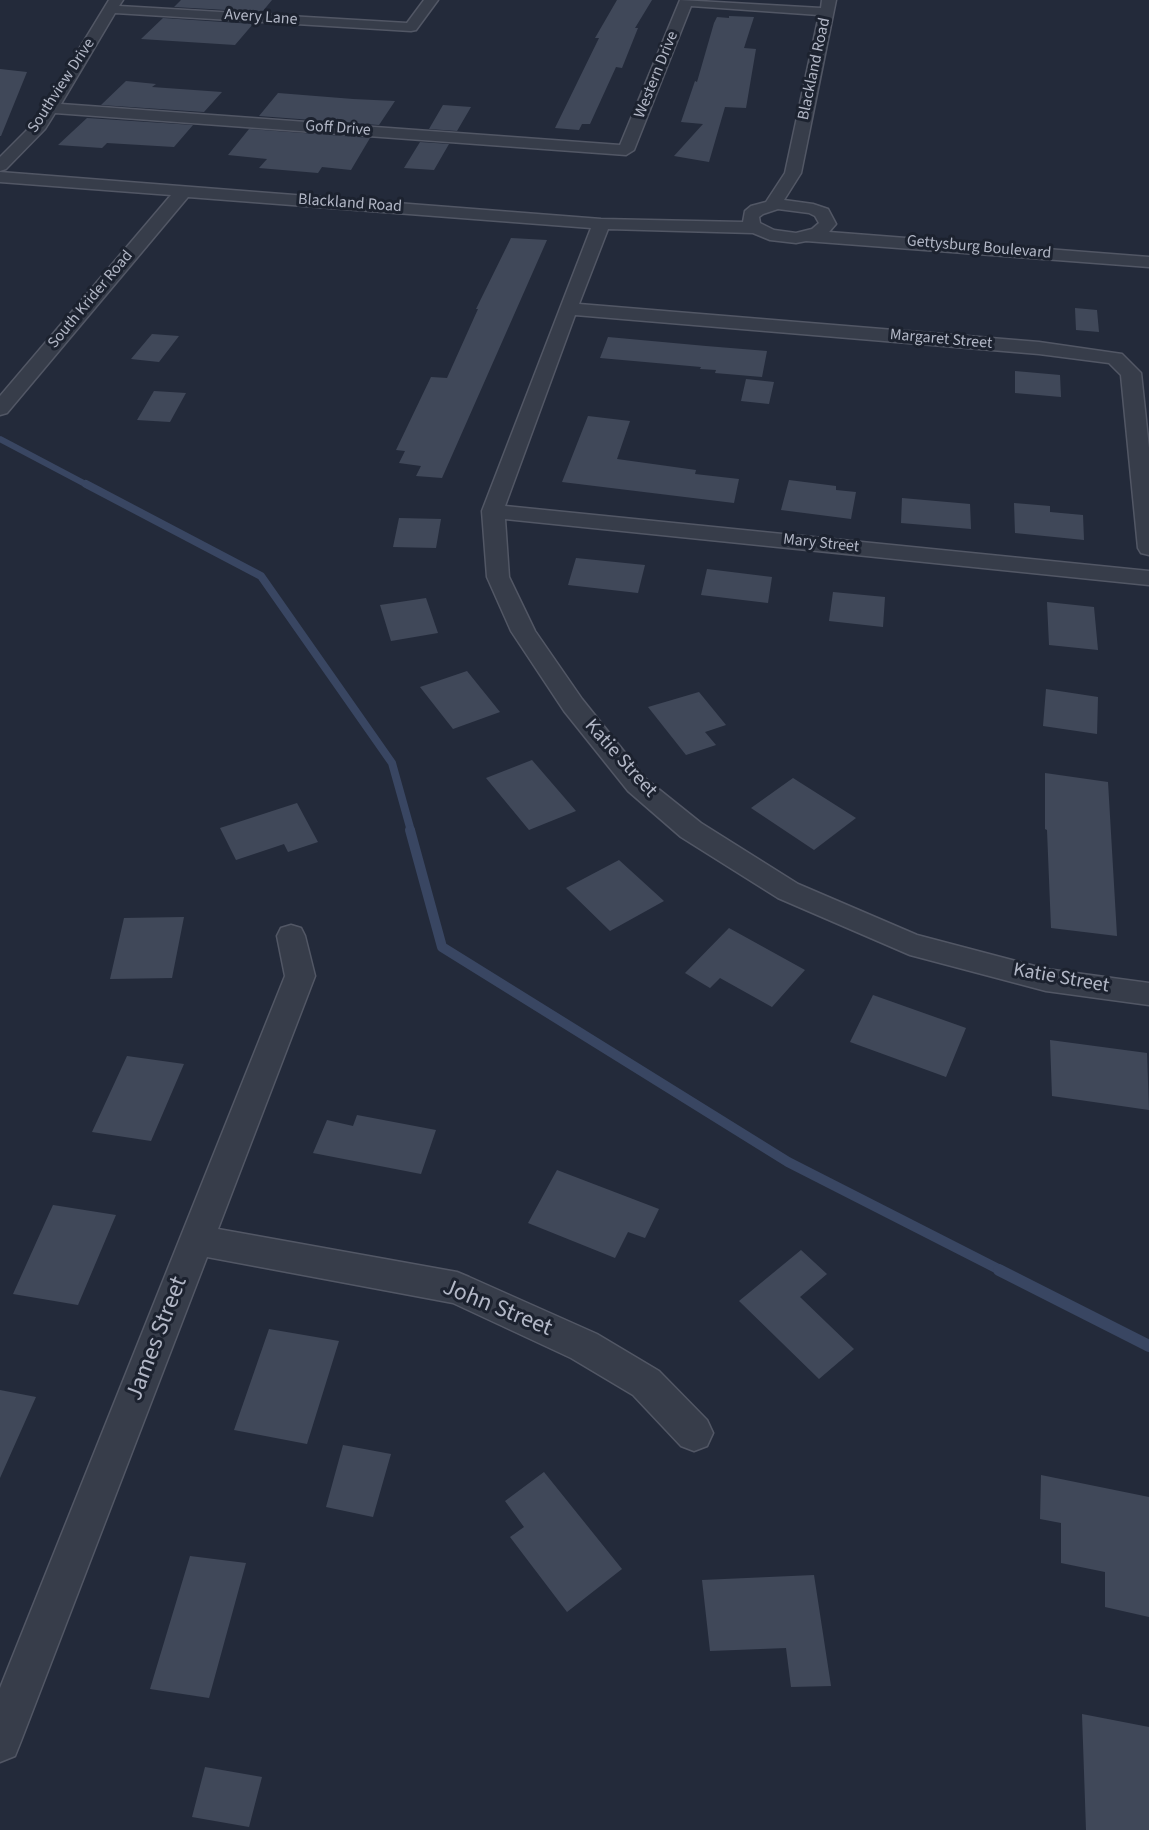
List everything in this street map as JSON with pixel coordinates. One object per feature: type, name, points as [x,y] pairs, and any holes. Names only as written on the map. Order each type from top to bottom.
[{"type":"street","name":"Avery Lane","points":[[114,5],[411,27],[430,0]]},
{"type":"street","points":[[686,1],[828,6]]},
{"type":"street","name":"Western Drive","points":[[626,150],[686,1]]},
{"type":"street","name":"Southview Drive","points":[[0,166],[40,126],[114,5]]},
{"type":"street","name":"Blackland Road","points":[[772,205],[792,173],[828,6]]},
{"type":"street","name":"Goff Drive","points":[[51,108],[626,150]]},
{"type":"street","points":[[792,173],[802,193],[822,215],[825,229],[808,236]]},
{"type":"street","name":"Blackland Road","points":[[0,177],[601,224],[699,225],[755,220]]},
{"type":"street","name":"South Krider Road","points":[[0,409],[183,192]]},
{"type":"street","name":"Gettysburg Boulevard","points":[[772,205],[789,204],[867,232],[1149,251]]},
{"type":"street","points":[[755,220],[772,205]]},
{"type":"street","name":"Gettysburg Boulevard","points":[[755,220],[782,237],[808,236],[1149,262]]},
{"type":"street","name":"Katie Street","points":[[601,224],[493,511],[498,578],[523,631],[573,705],[637,785],[691,830],[788,891],[910,944],[1046,980],[1149,994]]},
{"type":"street","name":"Margaret Street","points":[[570,309],[1039,348],[1115,358],[1131,373],[1149,548]]},
{"type":"street","name":"Mary Street","points":[[493,511],[1149,578]]},
{"type":"street","name":"James Street","points":[[0,1741],[300,976],[291,936]]},
{"type":"street","name":"John Street","points":[[197,1240],[457,1287],[584,1346],[646,1383],[694,1433]]},
{"type":"building","points":[[181,0],[272,0],[262,12],[174,7]]},
{"type":"building","points":[[617,0],[652,0],[635,28],[638,28],[622,68],[616,67],[590,124],[582,124],[579,130],[555,128],[599,38],[595,38]]},
{"type":"building","points":[[729,16],[754,17],[744,48],[756,49],[746,108],[725,107],[709,162],[674,156],[703,124],[681,122],[695,81],[697,82],[714,23],[717,17],[729,18]]},
{"type":"building","points":[[163,18],[253,24],[235,45],[141,39]]},
{"type":"building","points":[[0,69],[27,72],[1,136],[0,136]]},
{"type":"building","points":[[126,81],[156,84],[152,87],[222,92],[204,112],[101,105]]},
{"type":"building","points":[[278,93],[395,101],[379,125],[259,116]]},
{"type":"building","points":[[443,105],[471,107],[457,131],[429,129]]},
{"type":"building","points":[[87,118],[193,125],[174,147],[107,143],[102,148],[58,145]]},
{"type":"building","points":[[249,129],[370,138],[351,170],[322,167],[318,173],[259,168],[267,159],[228,155]]},
{"type":"building","points":[[420,142],[449,144],[434,170],[404,168]]},
{"type":"building","points":[[511,238],[547,240],[442,478],[416,476],[421,466],[399,463],[405,451],[396,450],[431,377],[447,378],[478,309],[476,309]]},
{"type":"building","points":[[1075,308],[1097,310],[1099,332],[1076,330]]},
{"type":"building","points":[[152,334],[179,336],[159,362],[131,359]]},
{"type":"building","points":[[608,337],[767,351],[762,377],[715,373],[716,370],[700,369],[701,367],[600,358]]},
{"type":"building","points":[[1015,371],[1060,375],[1061,397],[1015,393]]},
{"type":"building","points":[[746,379],[774,382],[769,404],[741,401]]},
{"type":"building","points":[[154,391],[186,393],[170,422],[137,420]]},
{"type":"building","points":[[588,416],[630,421],[617,459],[696,470],[695,474],[739,479],[734,503],[562,482]]},
{"type":"building","points":[[789,480],[836,486],[836,490],[856,492],[851,519],[781,510]]},
{"type":"building","points":[[902,498],[970,504],[971,529],[901,523]]},
{"type":"building","points":[[1014,503],[1050,506],[1050,512],[1083,515],[1084,540],[1015,533]]},
{"type":"building","points":[[399,518],[441,519],[436,548],[393,547]]},
{"type":"building","points":[[576,558],[645,565],[638,593],[568,585]]},
{"type":"building","points":[[707,569],[772,577],[768,603],[701,595]]},
{"type":"building","points":[[833,592],[885,597],[883,627],[829,621]]},
{"type":"building","points":[[426,598],[438,633],[391,641],[380,605]]},
{"type":"building","points":[[1047,602],[1094,607],[1098,650],[1049,645]]},
{"type":"building","points":[[467,671],[500,712],[453,729],[420,687]]},
{"type":"building","points":[[1046,689],[1098,697],[1097,734],[1043,726]]},
{"type":"building","points":[[699,692],[726,725],[705,732],[716,745],[686,755],[648,707]]},
{"type":"building","points":[[532,760],[576,811],[529,830],[486,778]]},
{"type":"building","points":[[1045,773],[1108,782],[1117,936],[1051,928],[1047,830],[1045,829]]},
{"type":"building","points":[[793,778],[856,818],[814,850],[751,808]]},
{"type":"building","points":[[297,803],[318,842],[288,852],[284,844],[236,860],[220,828]]},
{"type":"building","points":[[619,860],[664,901],[610,931],[566,888]]},
{"type":"building","points":[[184,917],[172,978],[110,979],[124,918]]},
{"type":"building","points":[[729,928],[805,970],[772,1007],[720,978],[710,988],[685,973]]},
{"type":"building","points":[[873,995],[966,1028],[946,1077],[850,1042]]},
{"type":"building","points":[[1050,1040],[1147,1053],[1149,1110],[1052,1096]]},
{"type":"building","points":[[127,1056],[184,1064],[151,1141],[92,1132]]},
{"type":"building","points":[[357,1115],[436,1130],[421,1174],[313,1153],[327,1120],[353,1126]]},
{"type":"building","points":[[557,1170],[659,1209],[645,1238],[628,1232],[615,1258],[528,1223]]},
{"type":"building","points":[[53,1205],[116,1215],[78,1305],[13,1294]]},
{"type":"building","points":[[801,1250],[827,1274],[800,1297],[854,1349],[819,1379],[739,1301]]},
{"type":"building","points":[[269,1329],[339,1341],[307,1444],[234,1430]]},
{"type":"building","points":[[0,1390],[36,1397],[0,1478]]},
{"type":"building","points":[[343,1445],[391,1454],[373,1517],[326,1507]]},
{"type":"building","points":[[544,1472],[622,1569],[567,1612],[510,1537],[524,1527],[505,1501]]},
{"type":"building","points":[[1041,1475],[1149,1497],[1149,1617],[1105,1607],[1105,1572],[1061,1563],[1061,1523],[1040,1519]]},
{"type":"building","points":[[190,1556],[246,1563],[209,1698],[150,1689]]},
{"type":"building","points":[[814,1575],[831,1686],[791,1687],[786,1648],[710,1651],[702,1580]]},
{"type":"building","points":[[1082,1714],[1149,1727],[1149,1830],[1086,1830]]},
{"type":"building","points":[[205,1767],[262,1777],[249,1827],[192,1817]]},
{"type":"waterway","points":[[0,439],[89,486]]},
{"type":"waterway","points":[[86,484],[261,576],[392,763],[411,831]]},
{"type":"waterway","points":[[410,830],[442,947],[788,1162],[1002,1271]]},
{"type":"waterway","points":[[999,1270],[1149,1346]]}]
